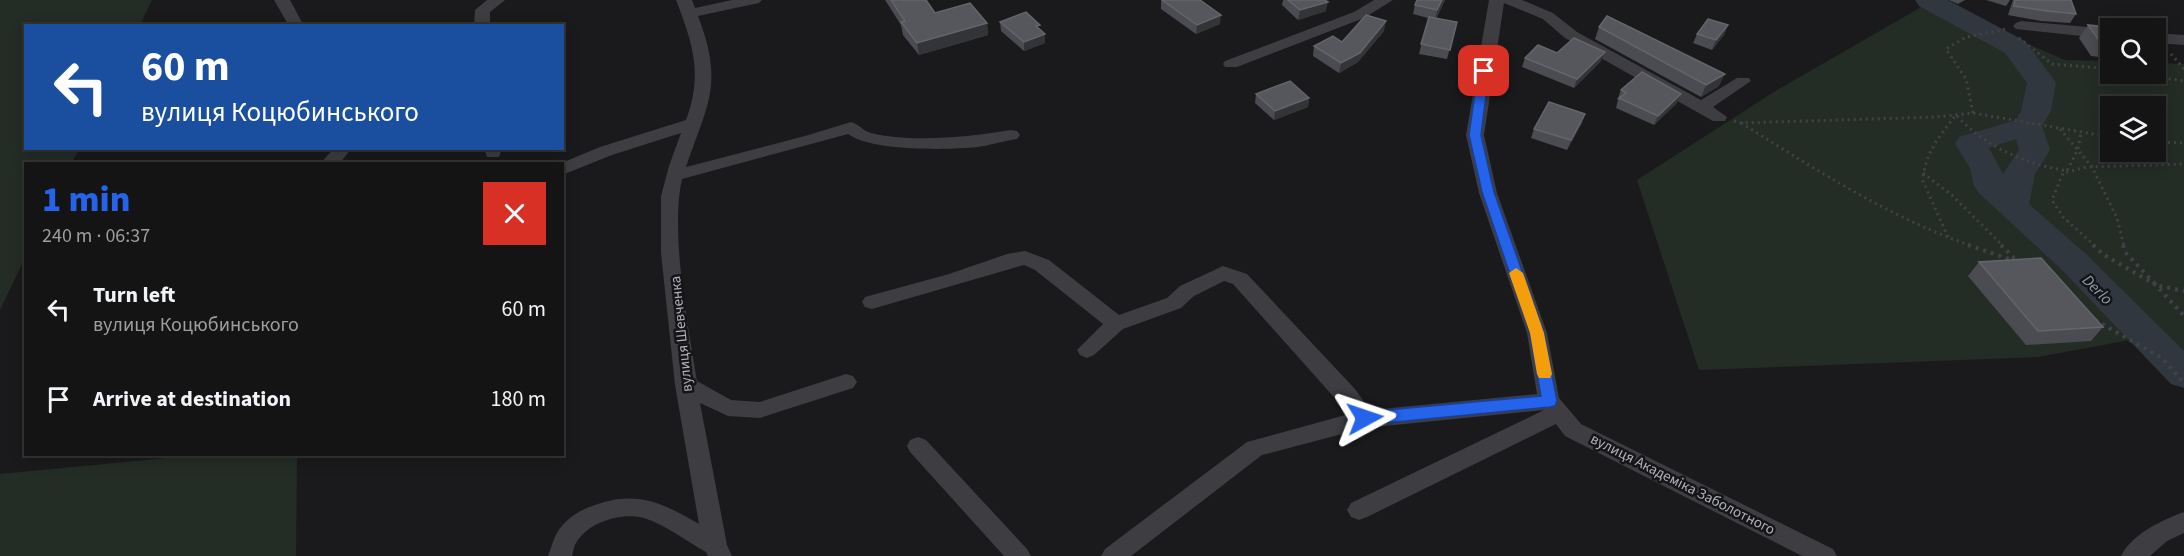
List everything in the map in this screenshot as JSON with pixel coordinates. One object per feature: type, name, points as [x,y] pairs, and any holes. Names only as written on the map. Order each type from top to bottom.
[{"type":"street","points":[[282,0],[296,24]]},
{"type":"street","points":[[482,24],[483,10],[497,0]]},
{"type":"street","points":[[687,7],[754,0]]},
{"type":"street","points":[[1231,64],[1359,15],[1385,0]]},
{"type":"street","points":[[1497,0],[1475,135],[1488,192],[1537,333],[1554,407]]},
{"type":"street","points":[[1509,0],[1548,16],[1571,35],[1719,117]]},
{"type":"street","name":"вулиця Шевченка","points":[[687,7],[705,65],[703,93],[676,175],[669,208],[686,385],[718,551]]},
{"type":"street","points":[[2015,30],[2100,34]]},
{"type":"street","points":[[2166,39],[2184,40]]},
{"type":"street","points":[[1701,107],[1743,81]]},
{"type":"street","points":[[564,168],[606,151],[692,124]]},
{"type":"street","points":[[676,175],[811,141],[851,127],[862,136],[885,141],[965,143],[1011,135]]},
{"type":"street","points":[[331,162],[342,150]]},
{"type":"street","points":[[872,302],[1025,258],[1042,265],[1116,324]]},
{"type":"street","points":[[1086,350],[1116,324],[1174,303],[1187,291],[1210,277],[1222,273],[1240,279],[1347,395],[1365,418]]},
{"type":"street","points":[[686,385],[728,408],[760,410],[846,382]]},
{"type":"street","points":[[1113,556],[1255,448],[1365,418],[1554,407]]},
{"type":"street","points":[[1359,510],[1554,407]]},
{"type":"street","name":"вулиця Академіка Заболотного","points":[[1554,407],[1573,429],[1825,556]]},
{"type":"street","points":[[918,446],[1019,556]]},
{"type":"street","name":"вулиця Шевченка","points":[[560,556],[568,535],[583,520],[605,512],[635,507],[657,514],[718,551]]},
{"type":"street","points":[[2133,556],[2159,534],[2184,522]]},
{"type":"path","points":[[1973,113],[1972,92],[1959,65],[1946,49],[1952,42],[1993,30],[2015,30],[2052,64],[2100,68]]},
{"type":"path","points":[[2176,60],[2184,61]]},
{"type":"path","points":[[2166,78],[2184,81]]},
{"type":"path","points":[[1741,123],[1973,113],[2100,136]]},
{"type":"path","points":[[1956,115],[1969,131],[2012,157],[2036,166],[2067,171],[2092,167],[2184,164]]},
{"type":"path","points":[[1948,238],[1923,181],[1922,173],[1935,142],[1956,115]]},
{"type":"path","points":[[1719,117],[1741,123],[1841,185],[1948,238],[2020,263],[1953,196],[1922,173]]},
{"type":"path","points":[[2060,129],[2092,167],[2117,218],[2125,252],[2184,316]]},
{"type":"path","points":[[2081,133],[2078,149],[2067,171],[2060,178],[2052,200],[2063,218],[2104,255],[2156,285],[2184,291]]},
{"type":"path","points":[[2166,142],[2184,143]]},
{"type":"path","points":[[2085,315],[2162,358],[2184,382]]},
{"type":"shaded area","points":[[0,0],[152,0],[140,24],[24,24],[24,150],[78,150],[72,162],[24,162],[24,260],[0,310]]},
{"type":"shaded area","points":[[1930,2],[2065,60],[2100,61],[2100,84],[2166,84],[2166,63],[2184,64],[2184,362],[2141,338],[2038,357],[1699,370],[1637,180],[1777,90]]},
{"type":"shaded area","points":[[187,456],[297,456],[296,556],[0,556],[0,474]]},
{"type":"building","points":[[891,0],[926,0],[935,13],[970,3],[987,23],[917,43],[901,22],[905,21]]},
{"type":"building","points":[[1162,0],[1200,0],[1221,15],[1197,25]]},
{"type":"building","points":[[1288,0],[1325,0],[1328,2],[1300,10]]},
{"type":"building","points":[[1417,0],[1442,0],[1437,10],[1415,5]]},
{"type":"building","points":[[2015,0],[2071,0],[2076,14],[2014,6]]},
{"type":"building","points":[[1026,12],[1040,25],[1036,26],[1045,34],[1024,42],[1000,22]]},
{"type":"building","points":[[1366,15],[1386,21],[1360,53],[1341,63],[1314,46],[1333,36],[1342,42]]},
{"type":"building","points":[[1607,16],[1725,74],[1706,85],[1599,27]]},
{"type":"building","points":[[1429,17],[1457,22],[1450,50],[1421,44]]},
{"type":"building","points":[[1708,19],[1728,25],[1716,40],[1697,34]]},
{"type":"building","points":[[2088,25],[2100,26],[2100,42]]},
{"type":"building","points":[[1574,38],[1605,52],[1577,79],[1525,58],[1538,45],[1557,53]]},
{"type":"building","points":[[1642,72],[1681,94],[1658,116],[1619,98],[1626,93],[1621,90]]},
{"type":"building","points":[[1290,81],[1309,98],[1275,111],[1256,94]]},
{"type":"building","points":[[1549,102],[1585,114],[1571,140],[1534,129]]},
{"type":"building","points":[[2041,258],[2103,327],[2038,331],[1979,262]]},
{"type":"waterway","name":"Derlo","points":[[1928,0],[2015,47],[2042,83],[2036,111],[2027,126]]},
{"type":"waterway","name":"Derlo","points":[[2013,205],[2019,173],[2035,150],[2027,126]]},
{"type":"waterway","name":"Derlo","points":[[2027,126],[1970,144],[1986,168],[1990,186],[2073,261],[2184,374]]},
{"type":"slow traffic","points":[[1516,273],[1537,333],[1545,374]]},
{"type":"route","points":[[1365,418],[1550,401],[1537,333],[1488,192],[1475,135],[1484,71]]}]
